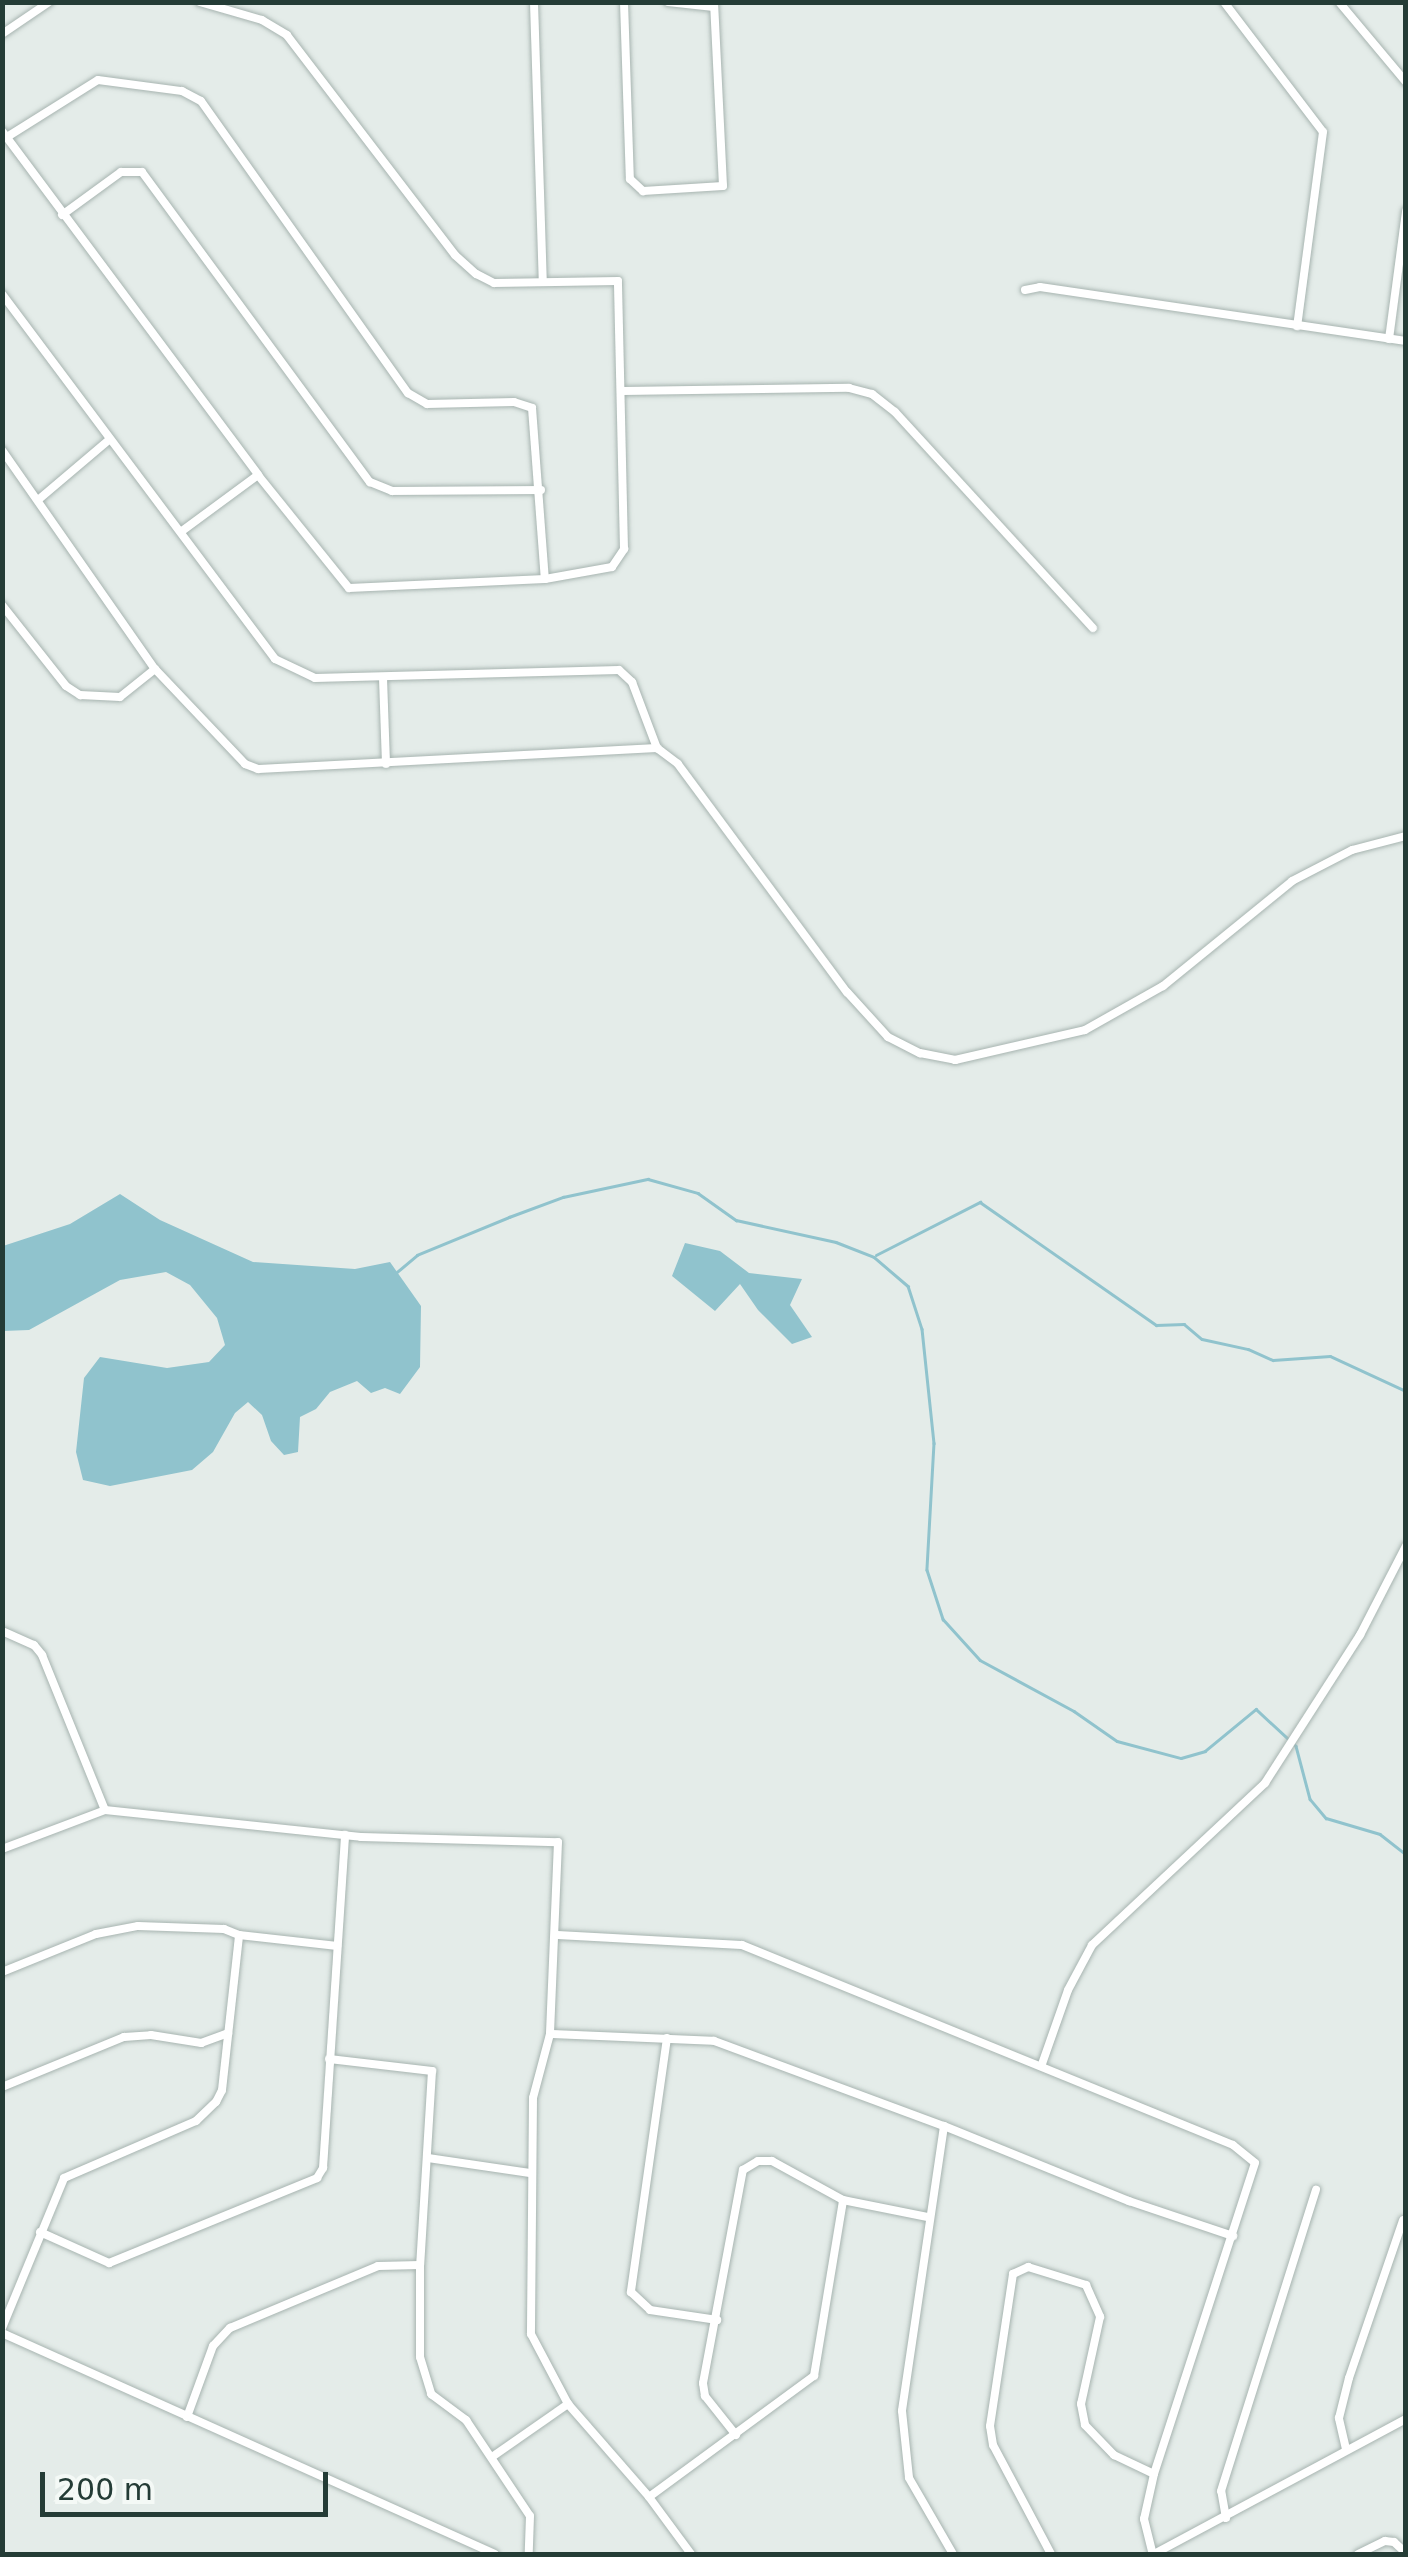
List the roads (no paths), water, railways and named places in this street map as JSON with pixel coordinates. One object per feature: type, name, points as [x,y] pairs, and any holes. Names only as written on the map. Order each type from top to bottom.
[{"type":"street","points":[[2,34],[50,2]]},
{"type":"street","points":[[200,2],[262,20],[287,35],[455,255],[476,274],[494,282],[618,281],[623,391],[622,556],[599,573],[545,579],[349,588],[258,475],[5,134],[98,80],[190,94],[201,101],[408,393],[427,404],[514,402],[532,408],[545,579]]},
{"type":"street","points":[[534,2],[543,282]]},
{"type":"street","points":[[624,2],[630,179],[643,190],[723,186],[714,4],[668,2]]},
{"type":"street","points":[[1224,2],[1323,132],[1298,326]]},
{"type":"street","points":[[1339,2],[1406,82]]},
{"type":"street","points":[[62,215],[121,172],[142,172],[370,482],[392,491],[541,490]]},
{"type":"street","points":[[1390,339],[1406,212]]},
{"type":"street","points":[[1025,290],[1040,286],[1406,341]]},
{"type":"street","points":[[2,294],[275,658],[287,668],[315,678],[620,670],[632,682],[657,748],[678,764],[847,992],[888,1038],[920,1053],[955,1060],[1084,1030],[1163,986],[1292,881],[1352,850],[1406,836]]},
{"type":"street","points":[[623,391],[849,388],[872,394],[895,412],[1094,628]]},
{"type":"street","points":[[38,500],[110,439]]},
{"type":"street","points":[[2,450],[155,670],[222,744],[258,769],[657,748]]},
{"type":"street","points":[[182,532],[258,475]]},
{"type":"street","points":[[2,604],[66,686],[80,695],[120,697],[155,670]]},
{"type":"street","points":[[383,678],[386,764]]},
{"type":"street","points":[[1042,2064],[1077,1968],[1092,1945],[1268,1778],[1360,1635],[1406,1546]]},
{"type":"street","points":[[2,1632],[39,1650],[105,1810]]},
{"type":"street","points":[[2,1838],[4,1848],[105,1810],[346,1835],[558,1842],[550,2034],[534,2088],[531,2334],[568,2404],[649,2497],[691,2554]]},
{"type":"street","points":[[40,2232],[109,2263],[318,2178],[323,2168],[346,1835]]},
{"type":"street","points":[[2,1972],[96,1934],[129,1927],[224,1929],[240,1935],[337,1946]]},
{"type":"street","points":[[240,1935],[222,2090],[206,2114],[64,2178],[2,2330],[495,2554]]},
{"type":"street","points":[[557,1935],[742,1945],[1233,2145],[1255,2163],[1154,2474],[1144,2519],[1154,2554],[1406,2418]]},
{"type":"street","points":[[2,2087],[124,2037],[201,2043],[228,2033]]},
{"type":"street","points":[[550,2034],[714,2041],[944,2126],[1129,2202],[1233,2236]]},
{"type":"street","points":[[667,2038],[631,2292],[650,2310],[717,2320]]},
{"type":"street","points":[[330,2059],[432,2071],[420,2264],[420,2357],[428,2390],[466,2420],[530,2516],[530,2554]]},
{"type":"street","points":[[944,2126],[927,2218],[902,2418],[909,2478],[952,2554]]},
{"type":"street","points":[[428,2158],[530,2173]]},
{"type":"street","points":[[736,2436],[703,2390],[743,2170],[758,2161],[772,2161],[843,2200],[927,2218]]},
{"type":"street","points":[[1226,2518],[1222,2491],[1316,2190]]},
{"type":"street","points":[[649,2497],[800,2389],[818,2368],[843,2200]]},
{"type":"street","points":[[1346,2449],[1340,2418],[1349,2378],[1403,2220]]},
{"type":"street","points":[[187,2417],[213,2346],[230,2328],[378,2266],[420,2264]]},
{"type":"street","points":[[1051,2554],[993,2445],[990,2426],[1014,2274],[1028,2267],[1086,2284],[1100,2317],[1080,2404],[1085,2425],[1114,2456],[1154,2474]]},
{"type":"street","points":[[492,2457],[568,2404]]},
{"type":"street","points":[[1358,2554],[1384,2541],[1402,2547],[1406,2553]]},
{"type":"water","points":[[120,1194],[160,1220],[253,1262],[355,1269],[390,1262],[421,1306],[420,1367],[400,1394],[385,1388],[371,1393],[357,1381],[330,1392],[316,1409],[300,1417],[298,1452],[284,1455],[271,1441],[262,1415],[248,1402],[235,1413],[213,1452],[192,1470],[110,1486],[83,1480],[76,1452],[84,1378],[100,1357],[167,1368],[209,1362],[225,1345],[217,1318],[190,1285],[166,1272],[120,1280],[29,1330],[3,1331],[3,1246],[70,1224]]},
{"type":"water","points":[[685,1243],[720,1251],[749,1273],[802,1279],[790,1305],[812,1337],[792,1344],[758,1310],[740,1284],[715,1311],[672,1276]]},
{"type":"waterway","points":[[397,1272],[417,1255],[509,1217],[563,1197],[648,1179],[698,1193],[736,1220],[836,1242],[874,1257],[908,1286],[922,1329],[934,1443],[927,1570],[943,1619],[980,1660],[1074,1711],[1117,1741],[1181,1758],[1205,1751],[1256,1709],[1296,1746],[1310,1799],[1326,1818],[1380,1834],[1406,1854]]},
{"type":"waterway","points":[[876,1255],[980,1202],[1156,1325],[1184,1324],[1202,1339],[1248,1349],[1273,1360],[1330,1356],[1406,1391]]}]
